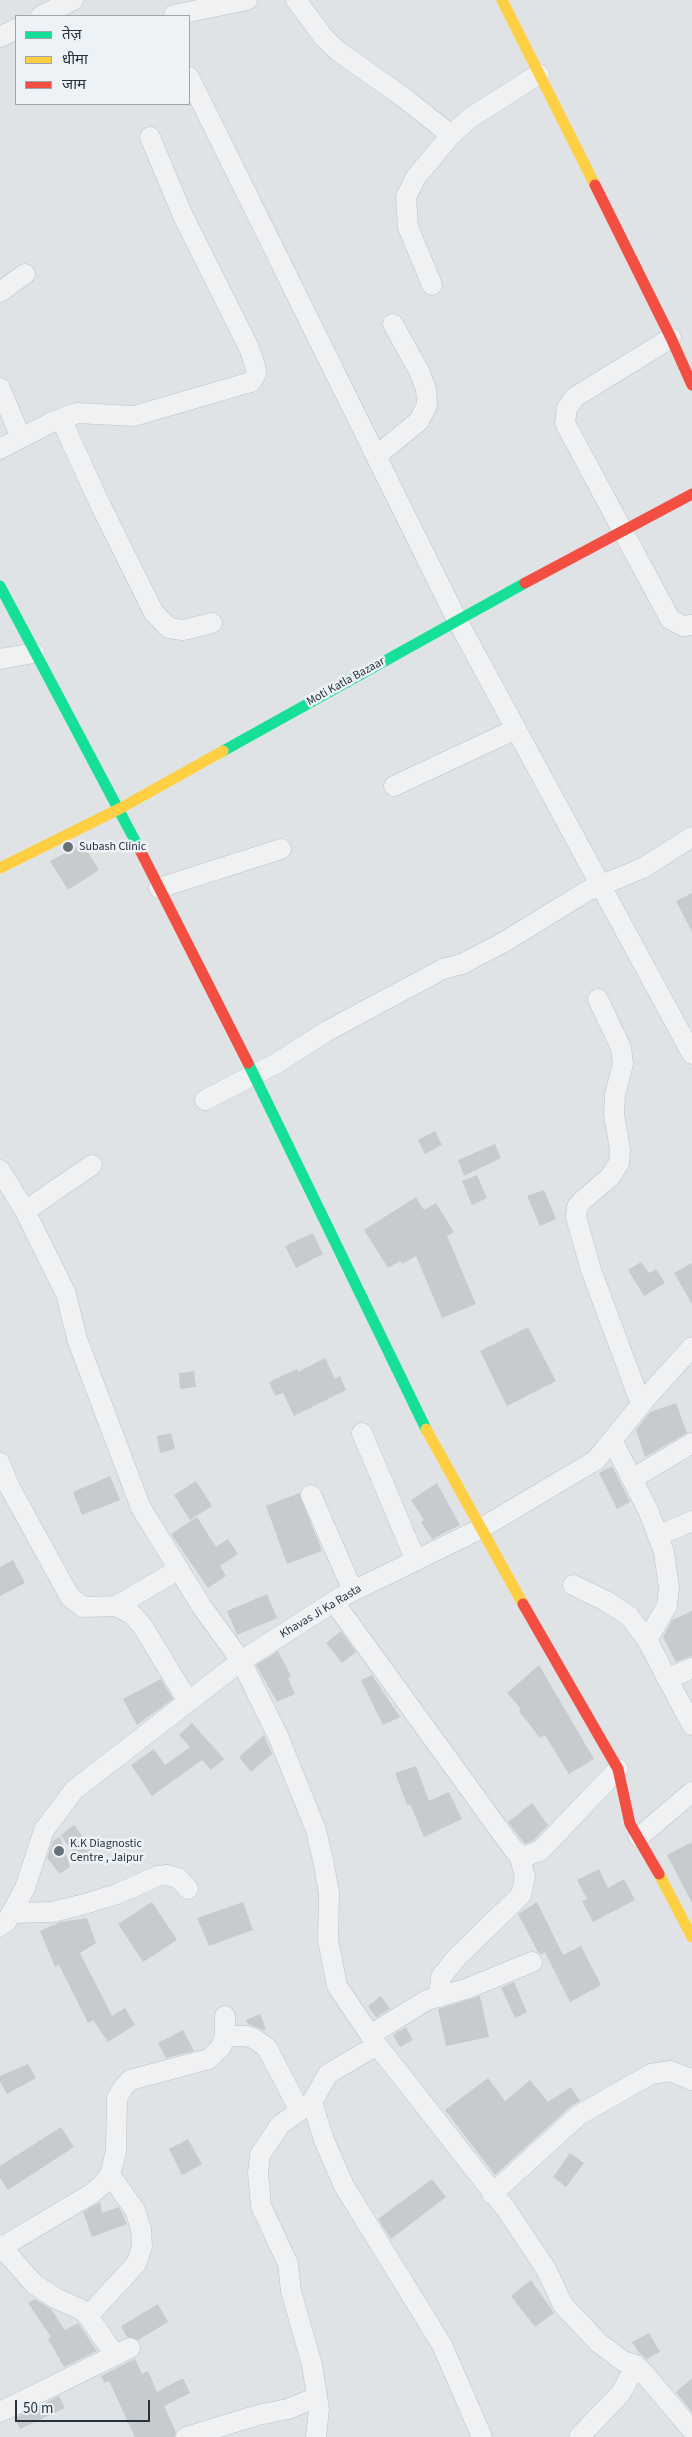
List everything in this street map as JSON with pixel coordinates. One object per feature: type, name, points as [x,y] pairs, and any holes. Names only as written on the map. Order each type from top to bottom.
[{"type":"street","points":[[43,15],[74,0]]},
{"type":"street","points":[[173,11],[247,0]]},
{"type":"street","points":[[296,0],[325,38],[338,51],[403,97],[450,135]]},
{"type":"street","points":[[502,0],[671,338],[692,385]]},
{"type":"street","points":[[0,37],[15,30]]},
{"type":"street","points":[[432,285],[408,227],[406,197],[416,177],[450,135],[470,118],[539,74]]},
{"type":"street","points":[[190,79],[457,620],[692,1054]]},
{"type":"street","points":[[0,449],[61,419],[78,413],[134,416],[176,402],[251,382],[256,374],[249,348],[183,216],[150,137]]},
{"type":"street","points":[[0,292],[25,274]]},
{"type":"street","points":[[376,456],[419,421],[426,405],[426,389],[393,324]]},
{"type":"street","points":[[671,338],[575,397],[567,408],[565,424],[670,619],[676,624],[692,625]]},
{"type":"street","points":[[0,388],[22,438]]},
{"type":"street","points":[[61,419],[99,502],[154,613],[169,628],[183,630],[212,623]]},
{"type":"street","name":"Moti Katla Bazaar","points":[[0,868],[119,809],[457,620],[692,494]]},
{"type":"street","points":[[0,586],[34,653],[119,809],[254,1075],[416,1411],[480,1529],[618,1769],[624,1787],[630,1824],[639,1837],[692,1937]]},
{"type":"street","points":[[0,659],[34,653]]},
{"type":"street","points":[[394,786],[516,729]]},
{"type":"street","points":[[205,1100],[277,1063],[327,1030],[443,969],[471,960],[587,891],[643,868],[692,837]]},
{"type":"street","points":[[159,888],[281,849]]},
{"type":"street","points":[[598,999],[621,1048],[623,1064],[616,1095],[614,1115],[620,1150],[619,1162],[610,1177],[577,1207],[576,1217],[591,1270],[641,1404]]},
{"type":"street","points":[[25,1211],[92,1165]]},
{"type":"street","points":[[0,1170],[25,1211],[66,1294],[77,1340],[141,1508],[178,1570],[241,1661],[278,1736],[316,1830],[329,1893],[328,1940],[337,1986],[373,2040],[492,2194],[506,2209],[546,2268],[563,2305],[599,2342],[623,2361],[636,2365],[692,2430]]},
{"type":"street","name":"Khavas Ji Ka Rasta","points":[[6,1919],[25,1888],[44,1830],[74,1790],[241,1661],[334,1602],[480,1529],[596,1460],[641,1404],[692,1347]]},
{"type":"street","points":[[362,1433],[416,1561]]},
{"type":"street","points":[[612,1440],[648,1510],[664,1552],[669,1588],[667,1606],[647,1640]]},
{"type":"street","points":[[632,1479],[692,1443]]},
{"type":"street","points":[[0,1463],[9,1486],[70,1597],[83,1607],[116,1606],[178,1570]]},
{"type":"street","points":[[311,1496],[353,1591]]},
{"type":"street","points":[[658,1536],[692,1521]]},
{"type":"street","points":[[573,1585],[606,1601],[629,1616],[647,1640],[692,1725]]},
{"type":"street","points":[[334,1602],[508,1842],[523,1857],[540,1851],[618,1769]]},
{"type":"street","points":[[116,1606],[133,1615],[143,1626],[188,1701]]},
{"type":"street","points":[[667,1679],[692,1668]]},
{"type":"street","points":[[639,1837],[692,1792]]},
{"type":"street","points":[[439,1997],[441,1977],[452,1963],[521,1894],[525,1877],[519,1854]]},
{"type":"street","points":[[6,1919],[52,1912],[81,1905],[117,1894],[158,1876],[167,1875],[178,1878],[188,1889]]},
{"type":"street","points":[[316,2437],[319,2409],[312,2365],[292,2291],[288,2264],[261,2206],[258,2173],[260,2155],[280,2125],[306,2106],[328,2074],[426,2000],[466,1989],[532,1962]]},
{"type":"street","points":[[0,2412],[123,2352],[80,2309],[57,2299],[34,2284],[1,2246],[91,2194],[110,2175],[116,2151],[117,2098],[123,2088],[130,2080],[209,2059],[221,2047],[225,2036],[225,2016]]},
{"type":"street","points":[[225,2036],[246,2036],[255,2039],[267,2048],[306,2106],[324,2140],[344,2186],[442,2345],[482,2437]]},
{"type":"street","points":[[492,2194],[580,2115],[651,2074],[671,2071],[692,2080]]},
{"type":"street","points":[[88,2316],[136,2264],[142,2247],[141,2229],[135,2210],[110,2175]]},
{"type":"street","points":[[579,2437],[621,2393],[636,2365]]},
{"type":"street","points":[[186,2437],[220,2425],[288,2409],[317,2397]]},
{"type":"building","points":[[83,844],[99,870],[68,890],[50,861]]},
{"type":"building","points":[[692,893],[692,932],[676,901]]},
{"type":"building","points":[[435,1131],[442,1145],[425,1154],[418,1140]]},
{"type":"building","points":[[495,1144],[501,1158],[464,1176],[458,1160]]},
{"type":"building","points":[[477,1175],[487,1198],[472,1205],[462,1181]]},
{"type":"building","points":[[544,1190],[556,1219],[540,1226],[527,1196]]},
{"type":"building","points":[[416,1197],[424,1210],[436,1203],[454,1232],[447,1236],[476,1304],[442,1318],[416,1256],[402,1264],[400,1261],[388,1268],[364,1230]]},
{"type":"building","points":[[313,1233],[323,1254],[296,1268],[285,1246]]},
{"type":"building","points":[[641,1262],[649,1273],[656,1269],[665,1283],[644,1296],[628,1270]]},
{"type":"building","points":[[692,1263],[692,1304],[674,1273]]},
{"type":"building","points":[[528,1327],[556,1381],[507,1406],[480,1351]]},
{"type":"building","points":[[325,1358],[335,1379],[340,1376],[346,1390],[294,1416],[283,1393],[275,1396],[269,1382],[297,1369],[298,1372]]},
{"type":"building","points":[[194,1371],[196,1387],[180,1389],[179,1373]]},
{"type":"building","points":[[676,1403],[687,1433],[645,1457],[636,1430],[650,1412]]},
{"type":"building","points":[[171,1433],[175,1449],[160,1453],[157,1436]]},
{"type":"building","points":[[612,1466],[630,1502],[617,1509],[599,1473]]},
{"type":"building","points":[[110,1476],[120,1500],[82,1515],[73,1492]]},
{"type":"building","points":[[196,1481],[212,1506],[190,1520],[174,1495]]},
{"type":"building","points":[[437,1483],[460,1525],[432,1539],[421,1522],[424,1520],[411,1500]]},
{"type":"building","points":[[299,1493],[322,1551],[287,1564],[266,1506]]},
{"type":"building","points":[[197,1517],[216,1547],[228,1539],[238,1554],[220,1566],[226,1576],[208,1588],[171,1534]]},
{"type":"building","points":[[13,1560],[25,1583],[0,1596],[0,1567]]},
{"type":"building","points":[[267,1594],[277,1618],[237,1635],[227,1611]]},
{"type":"building","points":[[692,1611],[692,1656],[676,1662],[663,1637],[672,1620]]},
{"type":"building","points":[[341,1631],[356,1652],[342,1663],[326,1643]]},
{"type":"building","points":[[278,1651],[291,1676],[288,1678],[295,1694],[277,1702],[256,1665]]},
{"type":"building","points":[[539,1665],[594,1759],[569,1774],[545,1735],[540,1738],[519,1711],[521,1709],[507,1693]]},
{"type":"building","points":[[372,1675],[400,1717],[383,1725],[361,1680]]},
{"type":"building","points":[[161,1679],[173,1699],[137,1725],[123,1699]]},
{"type":"building","points":[[192,1723],[224,1759],[211,1770],[202,1760],[152,1796],[131,1765],[154,1749],[165,1765],[190,1747],[179,1735]]},
{"type":"building","points":[[264,1735],[272,1754],[251,1772],[239,1757]]},
{"type":"building","points":[[416,1766],[429,1801],[449,1792],[462,1819],[424,1837],[410,1804],[407,1805],[395,1773]]},
{"type":"building","points":[[532,1803],[548,1825],[533,1841],[525,1844],[508,1822]]},
{"type":"building","points":[[74,1825],[92,1850],[78,1861],[61,1835]]},
{"type":"building","points":[[60,1836],[70,1867],[60,1874],[47,1858],[53,1841]]},
{"type":"building","points":[[692,1842],[692,1903],[667,1855]]},
{"type":"building","points":[[599,1869],[608,1888],[624,1879],[635,1900],[593,1922],[582,1901],[587,1899],[577,1880]]},
{"type":"building","points":[[152,1902],[177,1940],[143,1962],[118,1924]]},
{"type":"building","points":[[243,1902],[253,1930],[209,1946],[197,1918]]},
{"type":"building","points":[[537,1902],[563,1955],[581,1946],[601,1985],[570,2002],[545,1952],[541,1954],[538,1952],[518,1914]]},
{"type":"building","points":[[87,1918],[96,1943],[80,1953],[112,2016],[125,2008],[135,2025],[108,2042],[93,2020],[88,2023],[59,1965],[55,1967],[40,1931],[60,1922]]},
{"type":"building","points":[[514,1982],[527,2012],[515,2018],[501,1988]]},
{"type":"building","points":[[381,1996],[390,2009],[376,2017],[368,2006]]},
{"type":"building","points":[[480,1996],[489,2037],[446,2046],[438,2009]]},
{"type":"building","points":[[260,2014],[266,2029],[263,2030],[248,2024],[246,2020]]},
{"type":"building","points":[[406,2027],[413,2040],[400,2047],[393,2035]]},
{"type":"building","points":[[183,2030],[194,2051],[166,2058],[158,2043]]},
{"type":"building","points":[[28,2064],[36,2078],[7,2094],[0,2081],[0,2076]]},
{"type":"building","points":[[488,2078],[505,2101],[530,2080],[548,2102],[571,2087],[580,2101],[571,2106],[495,2175],[445,2110]]},
{"type":"building","points":[[61,2127],[74,2147],[8,2190],[0,2178],[0,2166]]},
{"type":"building","points":[[188,2139],[202,2164],[182,2175],[169,2149]]},
{"type":"building","points":[[570,2153],[584,2163],[566,2187],[553,2177]]},
{"type":"building","points":[[432,2179],[446,2197],[391,2239],[378,2219]]},
{"type":"building","points":[[100,2202],[102,2213],[119,2207],[127,2224],[92,2237],[83,2212]]},
{"type":"building","points":[[531,2280],[554,2313],[535,2327],[511,2296]]},
{"type":"building","points":[[35,2299],[51,2309],[65,2330],[78,2323],[97,2351],[64,2367],[48,2339],[51,2337],[28,2303]]},
{"type":"building","points":[[158,2304],[168,2322],[138,2340],[127,2337],[121,2326]]},
{"type":"building","points":[[649,2333],[660,2352],[647,2359],[639,2353],[632,2342]]},
{"type":"building","points":[[135,2359],[142,2374],[148,2371],[157,2392],[183,2378],[190,2393],[164,2406],[176,2432],[174,2437],[135,2437],[109,2381],[105,2383],[101,2376]]},
{"type":"building","points":[[692,2378],[692,2412],[676,2392]]},
{"type":"building","points":[[59,2396],[65,2408],[20,2429],[14,2418]]},
{"type":"traffic: fast","points":[[223,751],[525,583]]},
{"type":"traffic: fast","points":[[0,586],[140,850]]},
{"type":"traffic: fast","points":[[248,1063],[426,1429]]},
{"type":"traffic: slow","points":[[502,0],[595,185]]},
{"type":"traffic: slow","points":[[0,868],[119,809],[223,751]]},
{"type":"traffic: slow","points":[[426,1429],[523,1604]]},
{"type":"traffic: slow","points":[[659,1874],[692,1937]]},
{"type":"traffic: jam","points":[[595,185],[671,338],[692,385]]},
{"type":"traffic: jam","points":[[525,583],[692,494]]},
{"type":"traffic: jam","points":[[140,850],[248,1063]]},
{"type":"traffic: jam","points":[[523,1604],[618,1769],[630,1824],[659,1874]]},
{"type":"place","name":"Subash Clinic","points":[[68,847]]},
{"type":"place","name":"K.K Diagnostic Centre , Jaipur","points":[[59,1851]]}]
